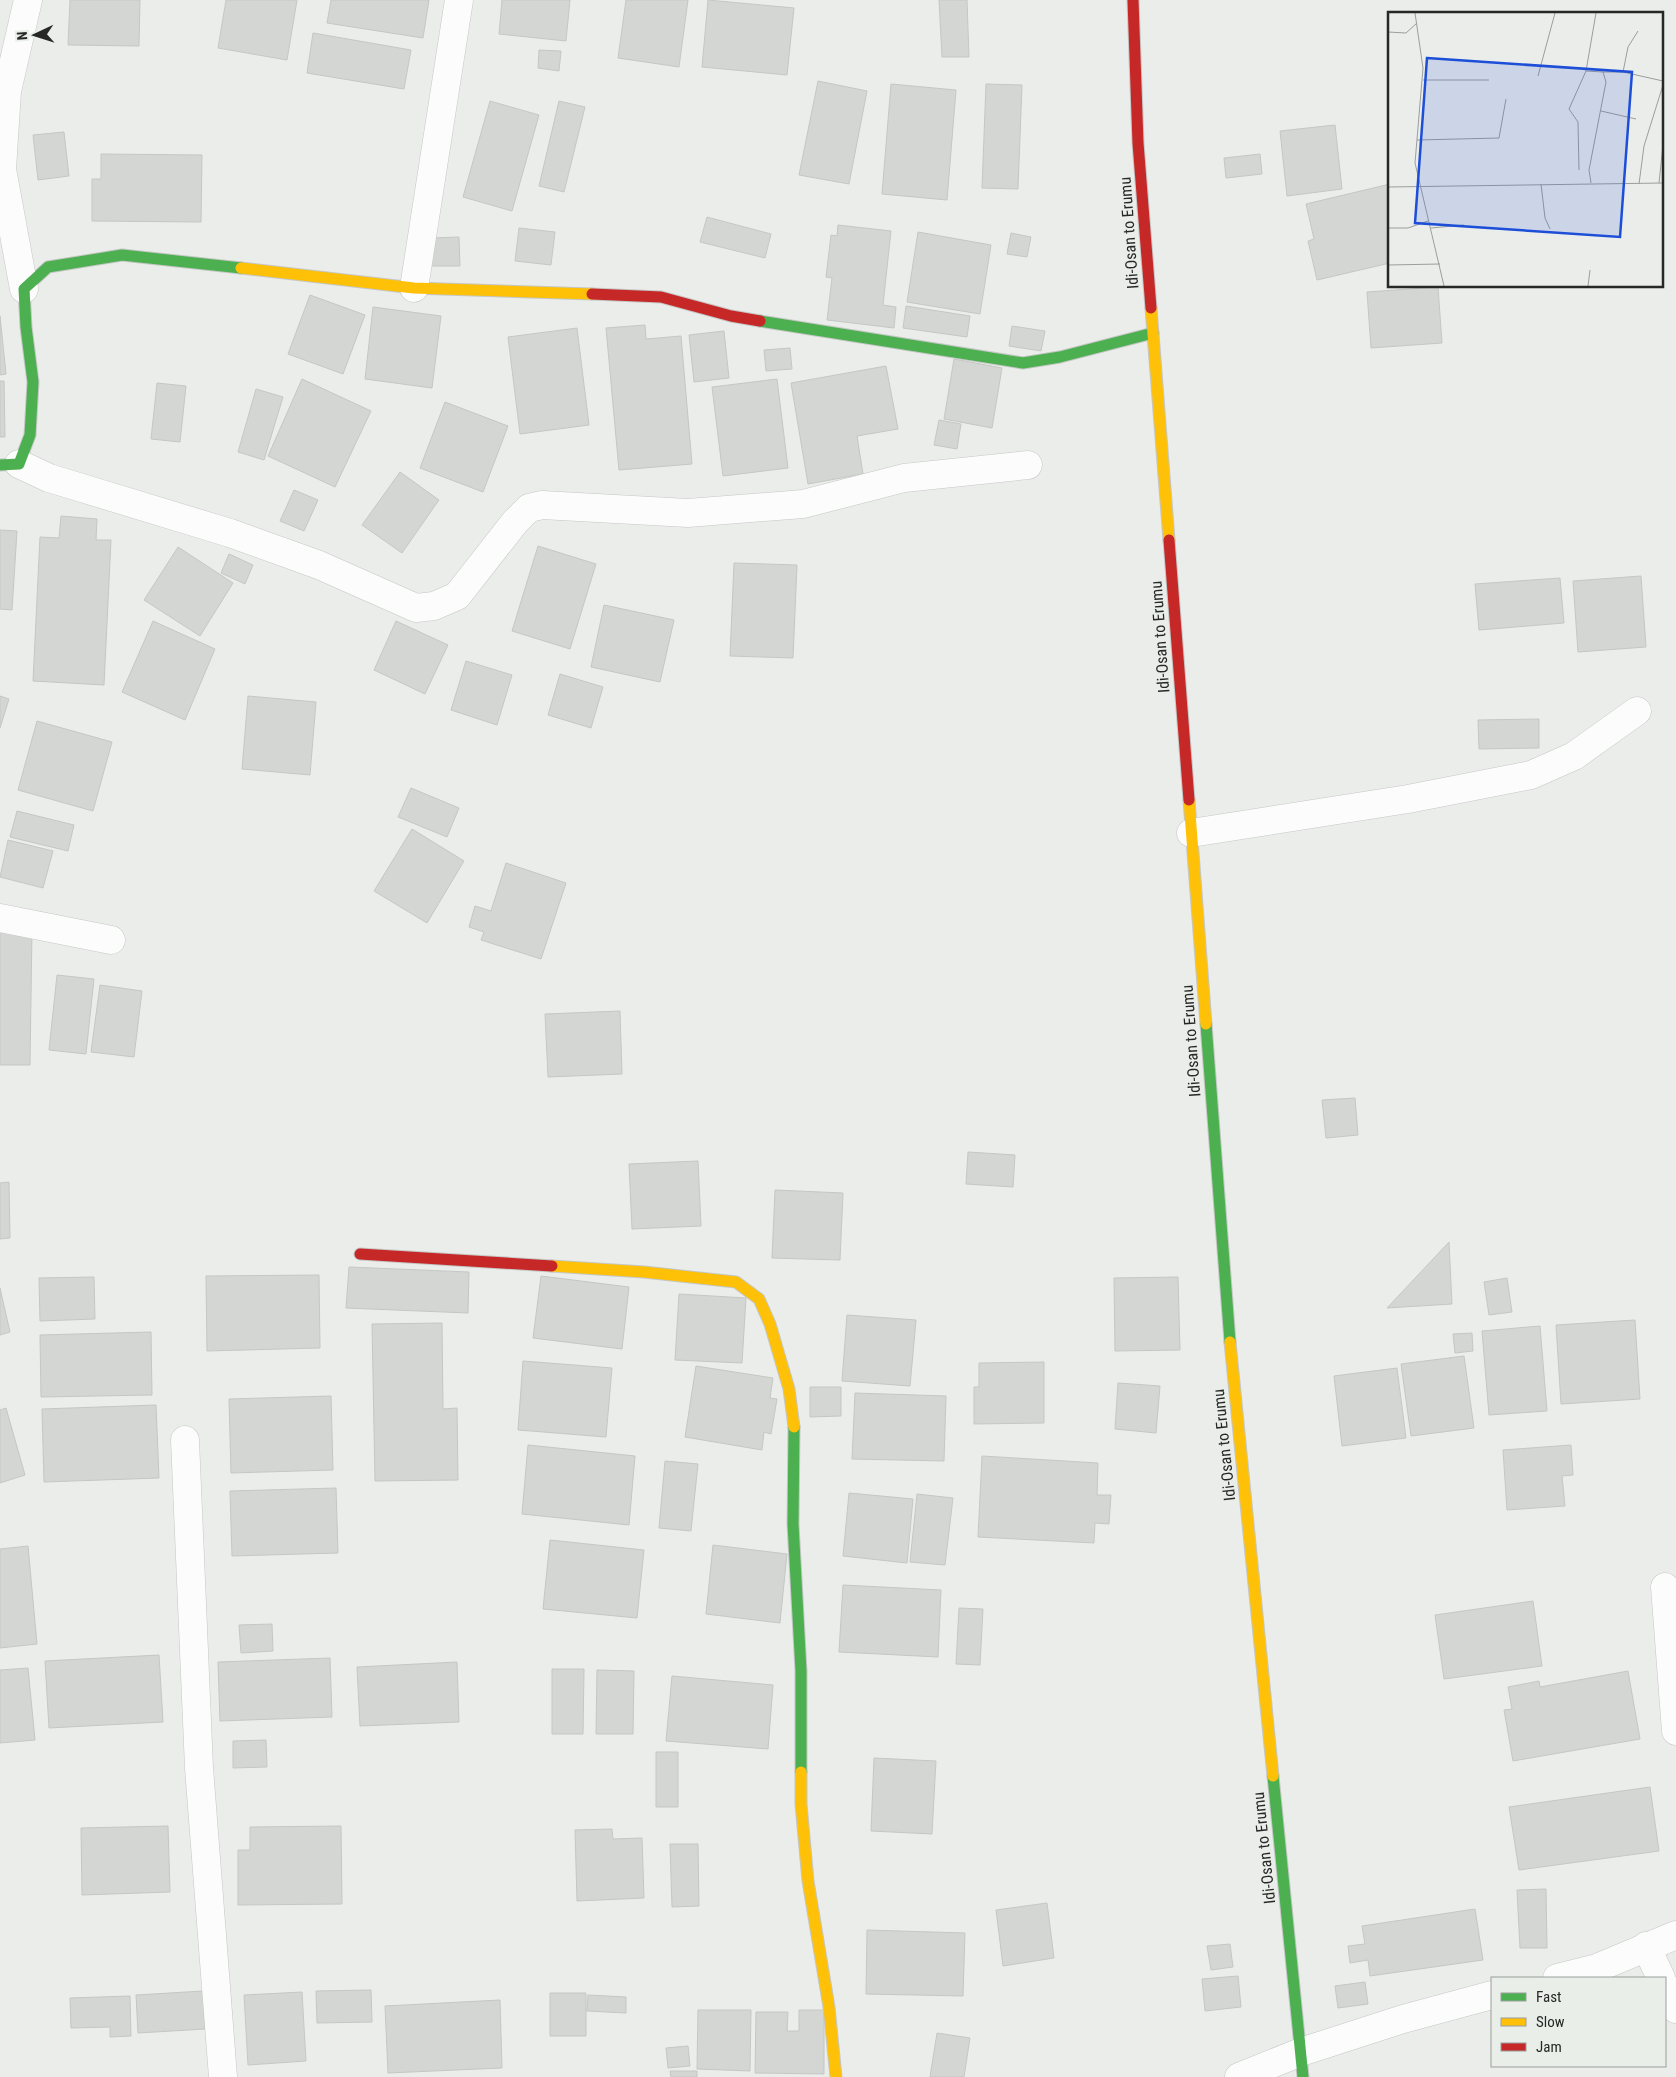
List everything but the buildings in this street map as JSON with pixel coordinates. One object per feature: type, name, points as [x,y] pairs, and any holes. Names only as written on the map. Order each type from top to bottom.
[{"type":"street","points":[[28,0],[3,91],[2,169],[24,289],[26,327],[33,382],[30,435],[9,464],[230,533],[318,565],[416,608],[434,606],[457,596],[515,522],[529,508],[542,505],[688,513],[803,504],[904,478],[1028,465]]},
{"type":"street","points":[[414,288],[460,0]]},
{"type":"street","name":"Idi-Osan to Erumu","points":[[1133,0],[1138,143],[1233,1377],[1302,2065]]},
{"type":"street","points":[[24,289],[48,268],[122,256],[414,288],[661,297],[731,316],[1023,363],[1060,357],[1153,333]]},
{"type":"street","points":[[1191,834],[1408,798],[1531,775],[1574,756],[1636,711]]},
{"type":"street","points":[[0,918],[111,940]]},
{"type":"street","points":[[360,1254],[644,1272],[718,1280],[736,1282],[759,1298],[770,1324],[789,1389],[795,1437],[793,1524],[801,1671],[801,1804],[808,1881],[829,2007],[836,2077]]},
{"type":"street","points":[[185,1440],[199,1768],[223,2077]]},
{"type":"street","points":[[1665,1587],[1676,1731]]},
{"type":"street","points":[[1561,1977],[1597,1968],[1676,1935]]},
{"type":"street","points":[[1646,1946],[1661,1977]]},
{"type":"street","points":[[1666,1988],[1676,2009]]},
{"type":"street","points":[[1239,2077],[1302,2065],[1403,2019],[1491,1995]]},
{"type":"traffic: fast","points":[[0,465],[19,464],[30,435],[33,382],[26,327],[24,289],[48,267],[122,255],[241,268]]},
{"type":"traffic: fast","points":[[760,321],[1023,363],[1060,357],[1153,333]]},
{"type":"traffic: fast","points":[[1206,1024],[1230,1342]]},
{"type":"traffic: fast","points":[[794,1427],[793,1524],[801,1671],[801,1772]]},
{"type":"traffic: fast","points":[[1273,1776],[1303,2077]]},
{"type":"traffic: slow","points":[[241,268],[414,288],[592,294]]},
{"type":"traffic: slow","points":[[1151,308],[1169,540]]},
{"type":"traffic: slow","points":[[1189,800],[1206,1024]]},
{"type":"traffic: slow","points":[[552,1266],[644,1272],[736,1282],[759,1299],[770,1324],[789,1389],[794,1427]]},
{"type":"traffic: slow","points":[[1230,1342],[1273,1776]]},
{"type":"traffic: slow","points":[[801,1772],[801,1804],[808,1881],[829,2007],[836,2077]]},
{"type":"traffic: jam","points":[[1133,0],[1138,143],[1151,308]]},
{"type":"traffic: jam","points":[[592,294],[661,297],[731,316],[760,321]]},
{"type":"traffic: jam","points":[[1169,540],[1189,800]]},
{"type":"traffic: jam","points":[[360,1254],[552,1266]]}]
